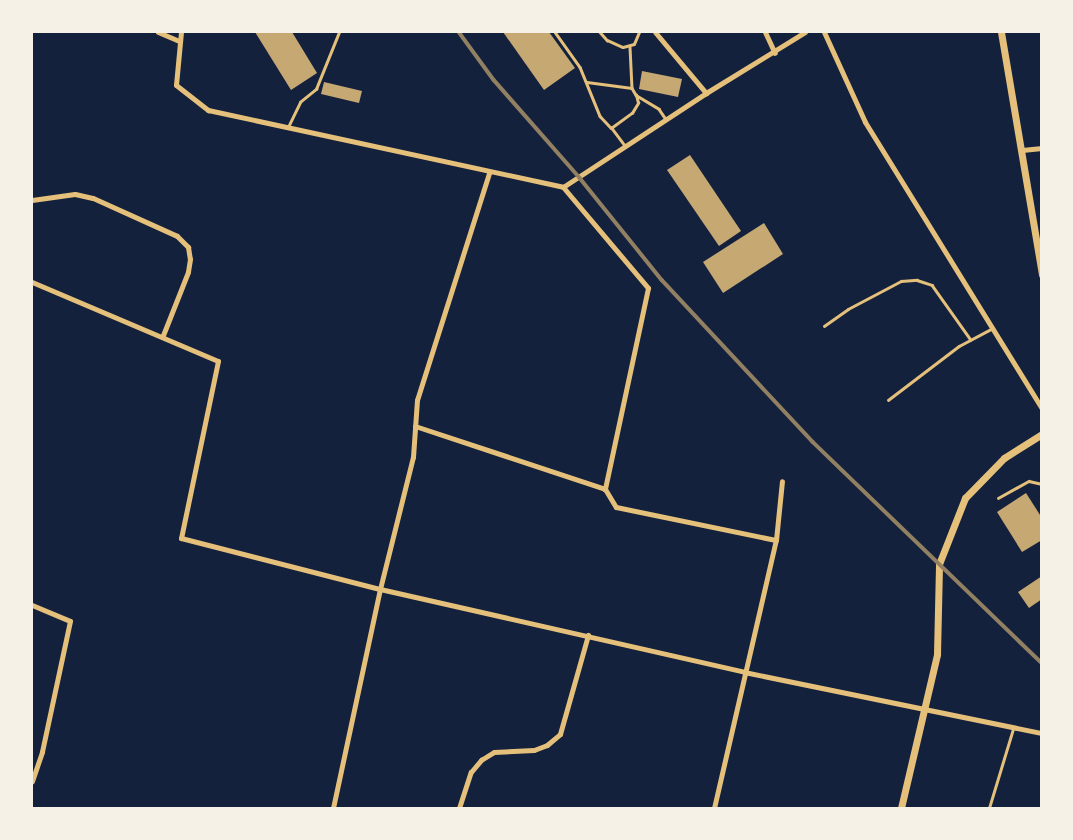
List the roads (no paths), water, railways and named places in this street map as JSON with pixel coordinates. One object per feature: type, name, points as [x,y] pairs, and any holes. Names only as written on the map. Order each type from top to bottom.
[{"type":"street","points":[[158,32],[179,41]]},
{"type":"street","points":[[181,32],[176,85],[208,110],[489,173],[564,187],[648,288],[605,489]]},
{"type":"street","points":[[655,32],[706,93]]},
{"type":"street","points":[[765,32],[775,53]]},
{"type":"street","points":[[564,187],[706,93],[775,53],[805,32]]},
{"type":"street","points":[[824,32],[865,122],[1041,409]]},
{"type":"street","points":[[1001,32],[1041,275]]},
{"type":"street","points":[[1021,150],[1041,148]]},
{"type":"street","points":[[333,808],[380,589],[413,457],[417,400],[489,173]]},
{"type":"street","points":[[32,200],[75,194],[93,198],[170,232],[188,247],[188,272],[163,335]]},
{"type":"street","points":[[32,282],[163,335],[218,361],[181,538],[380,589],[744,672],[1041,733]]},
{"type":"street","points":[[415,426],[605,489],[616,507],[776,540]]},
{"type":"street","points":[[901,808],[937,654],[939,564],[965,498],[1004,458],[1041,434]]},
{"type":"street","points":[[714,808],[776,540],[782,481]]},
{"type":"street","points":[[32,605],[70,621],[42,752],[32,781]]},
{"type":"street","points":[[459,808],[471,772],[481,760],[494,752],[541,747],[560,734],[588,635]]},
{"type":"lane","points":[[288,128],[300,102],[316,89],[339,32]]},
{"type":"lane","points":[[555,32],[580,67],[600,116],[625,147]]},
{"type":"lane","points":[[600,32],[607,40],[630,47]]},
{"type":"lane","points":[[639,32],[630,47],[632,88],[636,95],[659,109],[666,119]]},
{"type":"lane","points":[[587,82],[632,88]]},
{"type":"lane","points":[[611,128],[636,107],[636,95]]},
{"type":"lane","points":[[824,326],[848,309],[901,281],[916,280],[932,285],[971,340]]},
{"type":"lane","points":[[888,400],[940,359],[993,327]]},
{"type":"lane","points":[[999,498],[1029,481],[1041,484]]},
{"type":"lane","points":[[989,808],[1014,726]]},
{"type":"railway","points":[[459,32],[494,80],[580,178],[662,280],[813,442],[1042,663]]}]
